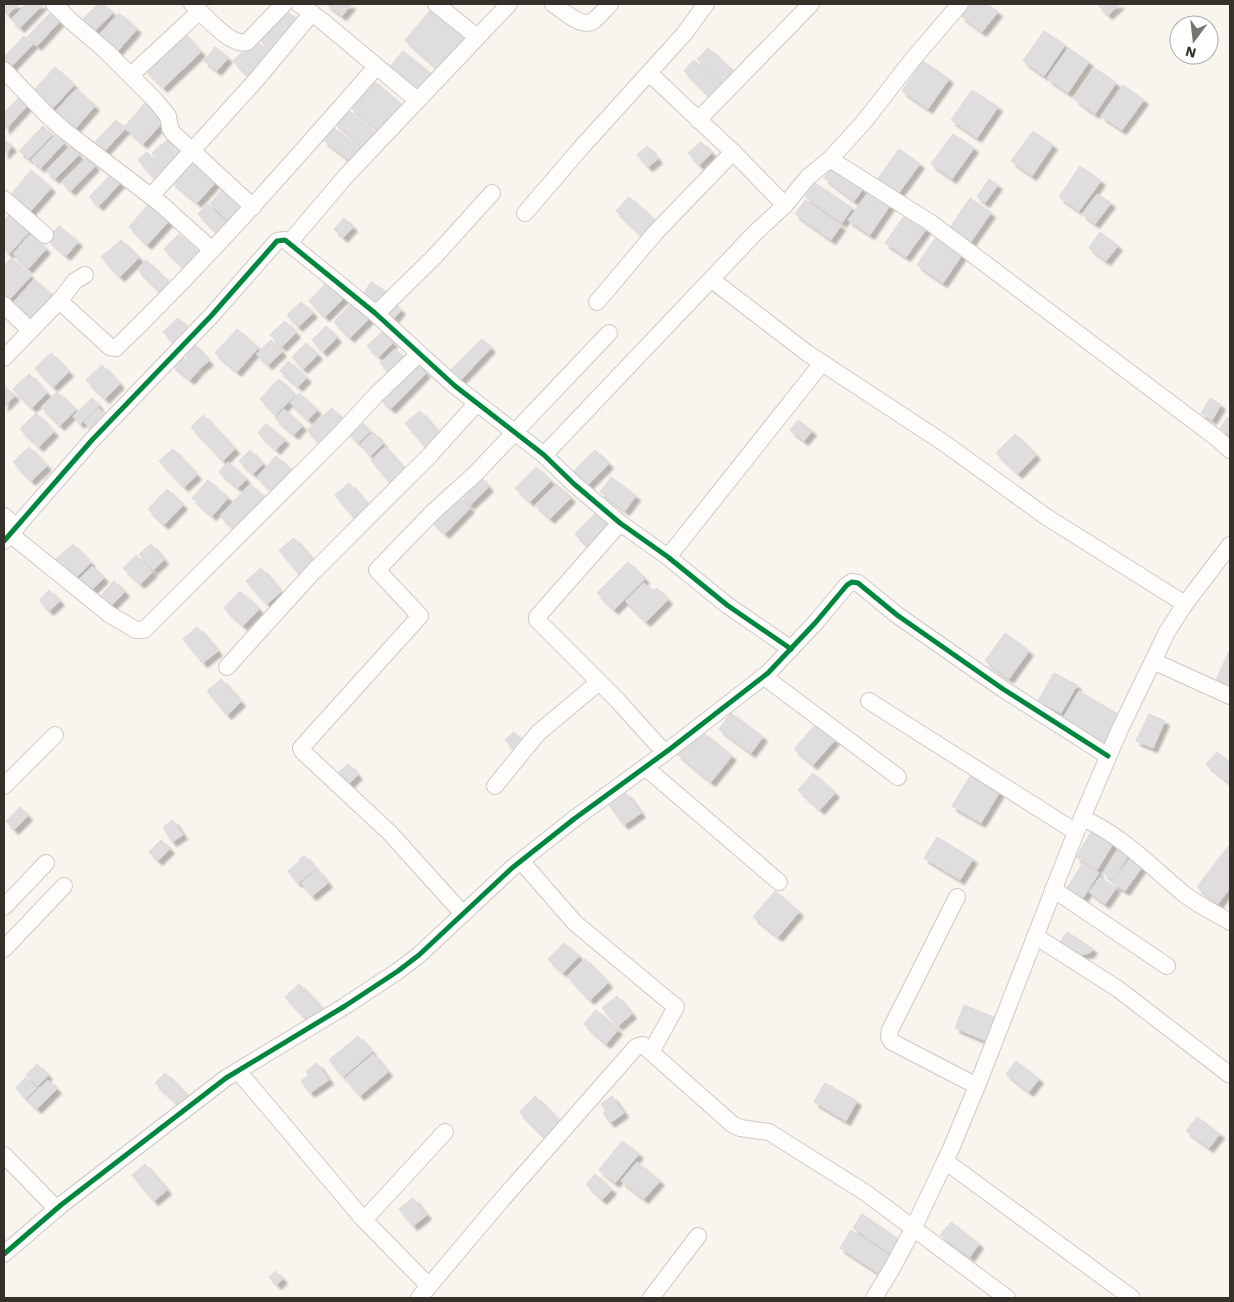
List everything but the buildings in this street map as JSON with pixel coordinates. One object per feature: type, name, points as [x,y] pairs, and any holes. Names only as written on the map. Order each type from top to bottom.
[{"type":"street","points":[[54,4],[131,76],[168,116],[173,134],[253,207]]},
{"type":"street","points":[[131,76],[196,8],[230,39],[242,44],[247,42],[284,4]]},
{"type":"street","points":[[436,4],[477,37]]},
{"type":"street","points":[[553,4],[578,22],[588,23],[593,21],[610,4]]},
{"type":"street","points":[[526,213],[684,34],[706,4]]},
{"type":"street","points":[[698,120],[810,4]]},
{"type":"street","points":[[544,455],[755,233],[785,204],[808,177],[830,159],[863,122],[960,4]]},
{"type":"street","points":[[289,243],[346,176],[477,37],[504,5]]},
{"type":"street","points":[[151,196],[257,79],[305,9],[416,100]]},
{"type":"street","points":[[61,299],[65,306],[110,347],[116,348],[163,303],[253,207],[376,67]]},
{"type":"street","points":[[4,70],[54,122],[151,196],[212,250]]},
{"type":"street","points":[[649,73],[785,204]]},
{"type":"street","points":[[596,302],[656,232],[733,152]]},
{"type":"street","points":[[830,159],[930,223],[1218,439],[1230,450]]},
{"type":"street","points":[[376,314],[436,255],[492,193]]},
{"type":"street","points":[[4,199],[45,235]]},
{"type":"street","points":[[10,534],[92,440],[211,316],[276,241],[285,240],[376,314],[419,354],[477,403],[544,455],[574,484],[620,523],[668,556],[727,605],[790,649]]},
{"type":"street","points":[[4,358],[61,299],[75,281],[85,275]]},
{"type":"street","points":[[712,280],[822,363],[944,443],[1045,516],[1185,604]]},
{"type":"street","points":[[4,305],[30,330]]},
{"type":"street","points":[[463,914],[399,843],[301,750],[302,746],[420,616],[377,570],[432,513],[475,474],[609,333]]},
{"type":"street","points":[[4,516],[10,534],[109,614],[136,630],[144,630],[339,435],[377,394],[419,354]]},
{"type":"street","points":[[668,556],[822,363]]},
{"type":"street","points":[[227,667],[314,572],[431,454],[477,403]]},
{"type":"street","points":[[620,523],[536,618],[665,753]]},
{"type":"street","points":[[874,1298],[914,1227],[945,1161],[977,1086],[1108,756],[1167,632],[1185,604],[1230,545]]},
{"type":"street","points":[[4,1254],[57,1209],[226,1078],[294,1038],[398,971],[419,955],[521,861],[574,819],[646,768],[764,676],[847,585],[852,582],[858,583],[897,615],[1002,688],[1108,756]]},
{"type":"street","points":[[1153,661],[1230,696]]},
{"type":"street","points":[[764,676],[898,777]]},
{"type":"street","points":[[495,786],[538,733],[599,682]]},
{"type":"street","points":[[869,700],[1079,825],[1103,827],[1149,862],[1190,898],[1230,922]]},
{"type":"street","points":[[4,786],[55,735]]},
{"type":"street","points":[[646,768],[779,882]]},
{"type":"street","points":[[521,861],[575,922],[676,1007],[651,1052]]},
{"type":"street","points":[[7,897],[46,863]]},
{"type":"street","points":[[4,949],[64,886]]},
{"type":"street","points":[[1054,889],[1167,966]]},
{"type":"street","points":[[957,897],[890,1030],[889,1036],[892,1042],[977,1086]]},
{"type":"street","points":[[1035,936],[1118,989],[1230,1074]]},
{"type":"street","points":[[238,1071],[424,1292],[499,1203],[636,1047],[643,1045],[732,1124],[740,1128],[769,1132],[866,1193],[1007,1298]]},
{"type":"street","points":[[364,1220],[445,1132]]},
{"type":"street","points":[[4,1155],[57,1209]]},
{"type":"street","points":[[945,1161],[1132,1298]]},
{"type":"street","points":[[651,1298],[698,1236]]},
{"type":"cycle path","points":[[4,541],[92,440],[211,316],[277,241],[285,240],[375,313],[455,386],[544,455],[574,484],[620,523],[668,557],[727,605],[791,649]]},
{"type":"cycle path","points":[[4,1254],[61,1205],[226,1078],[345,1006],[419,955],[512,868],[768,673],[816,622],[847,585],[852,582],[858,583],[897,615],[1003,689],[1108,756]]}]
